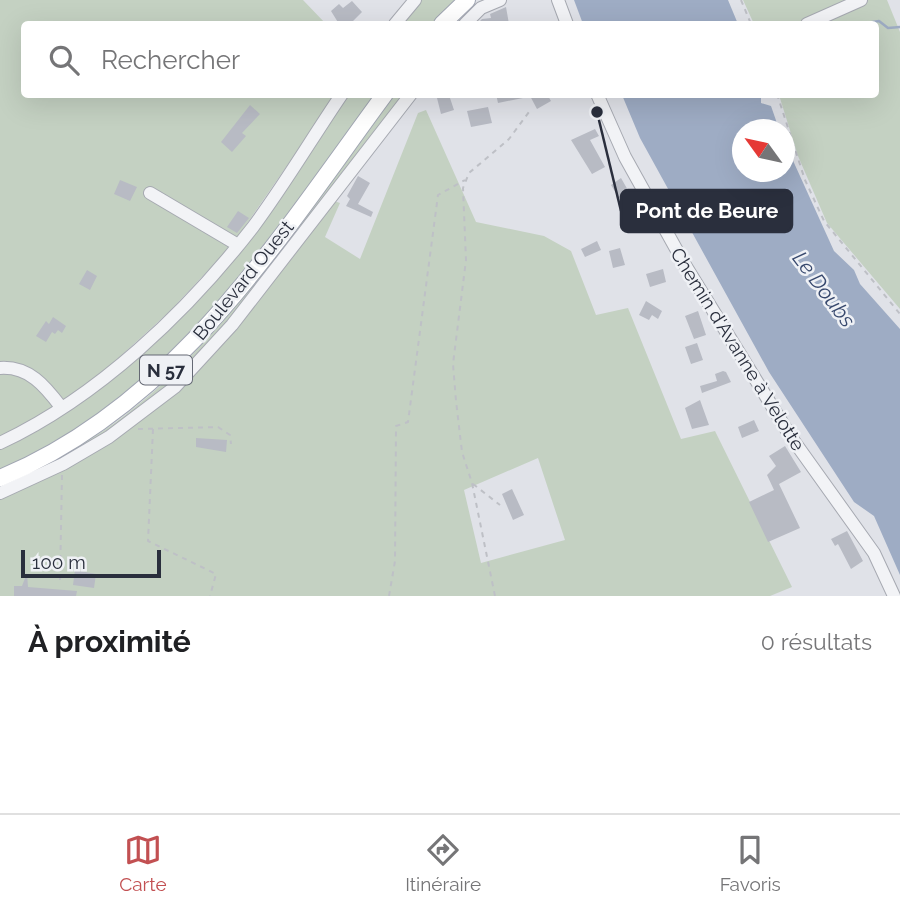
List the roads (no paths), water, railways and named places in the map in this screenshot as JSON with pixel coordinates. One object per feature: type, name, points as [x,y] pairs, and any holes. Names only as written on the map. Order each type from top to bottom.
[{"type":"main road","points":[[445,21],[467,0]]},
{"type":"main road","name":"Boulevard Ouest","points":[[0,478],[82,436],[127,404],[175,361],[236,294],[382,98]]},
{"type":"street","points":[[398,21],[415,0]]},
{"type":"street","points":[[468,21],[481,8],[500,0]]},
{"type":"street","points":[[558,0],[566,21]]},
{"type":"street","points":[[814,21],[861,0]]},
{"type":"street","points":[[0,443],[61,407],[136,350],[238,245],[339,98]]},
{"type":"street","points":[[0,492],[63,464],[129,424],[175,387],[216,344],[408,98]]},
{"type":"street","name":"Chemin d'Avanne à Velotte","points":[[599,98],[625,157],[685,265],[791,437],[874,553],[894,596]]},
{"type":"street","points":[[150,193],[238,245]]},
{"type":"street","points":[[0,368],[13,367],[26,372],[49,391],[61,407]]},
{"type":"water","points":[[574,0],[728,0],[737,21],[582,21]]},
{"type":"water","name":"Le Doubs","points":[[623,98],[761,98],[761,103],[771,106],[776,119],[732,119],[732,182],[795,182],[795,165],[834,251],[854,270],[860,284],[900,329],[900,575],[874,516],[854,502],[769,372],[640,138]]},
{"type":"waterway","points":[[879,21],[888,28],[900,27]]},
{"type":"place","name":"Pont de Beure","points":[[597,112]]}]
